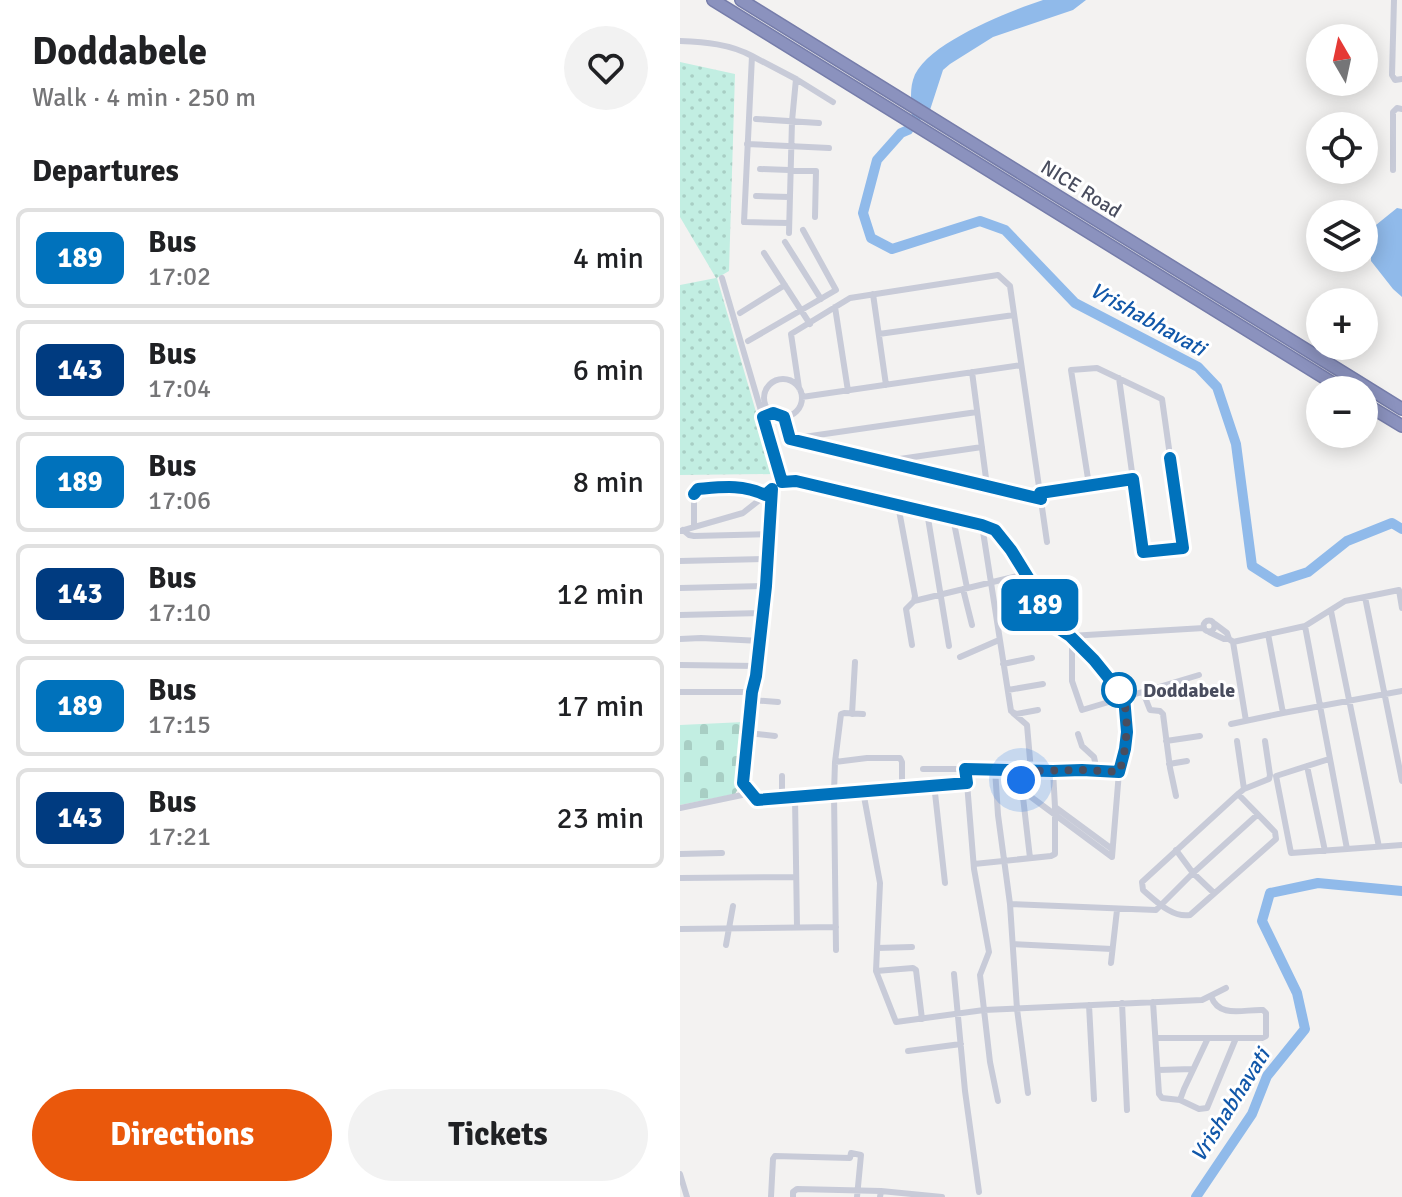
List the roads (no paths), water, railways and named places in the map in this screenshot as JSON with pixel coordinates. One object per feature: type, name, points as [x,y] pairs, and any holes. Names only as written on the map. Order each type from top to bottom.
[{"type":"highway","name":"NICE Road","points":[[713,0],[1321,376]]},
{"type":"highway","name":"NICE Road","points":[[741,0],[1402,409]]},
{"type":"highway","points":[[1378,411],[1402,426]]},
{"type":"street","points":[[1394,0],[1392,75],[1395,80],[1402,79]]},
{"type":"street","points":[[680,41],[710,42],[744,52],[833,102]]},
{"type":"street","points":[[752,56],[744,222],[789,223]]},
{"type":"street","points":[[789,233],[796,79]]},
{"type":"street","points":[[1393,170],[1393,112],[1397,108],[1402,109]]},
{"type":"street","points":[[756,119],[819,123]]},
{"type":"street","points":[[747,144],[829,148]]},
{"type":"street","points":[[760,169],[816,171],[815,217]]},
{"type":"street","points":[[756,196],[789,197]]},
{"type":"street","points":[[748,341],[836,290],[803,230]]},
{"type":"street","points":[[785,242],[821,299]]},
{"type":"street","points":[[764,253],[810,324]]},
{"type":"street","points":[[799,388],[793,382],[782,379],[774,382],[767,388],[765,402],[773,413],[784,417],[798,409],[802,397],[791,334],[850,298],[998,275],[1010,286],[1047,542]]},
{"type":"street","points":[[722,278],[782,482]]},
{"type":"street","points":[[740,313],[785,285]]},
{"type":"street","points":[[873,294],[886,385]]},
{"type":"street","points":[[835,307],[848,391]]},
{"type":"street","points":[[879,334],[1014,315]]},
{"type":"street","points":[[802,397],[1021,365]]},
{"type":"street","points":[[1089,485],[1071,370],[1097,368],[1119,378],[1162,399],[1183,548],[1143,552],[1119,378]]},
{"type":"street","points":[[972,372],[987,486]]},
{"type":"street","points":[[755,388],[767,388]]},
{"type":"street","points":[[790,439],[977,412]]},
{"type":"street","points":[[763,417],[773,413]]},
{"type":"street","points":[[784,417],[790,439]]},
{"type":"street","points":[[790,439],[1040,496],[1133,479]]},
{"type":"street","points":[[882,461],[982,447]]},
{"type":"street","points":[[681,531],[743,513],[782,482],[796,481],[995,530],[1026,574],[1050,623],[1094,660],[1124,697],[1127,732],[1119,772],[1112,857],[1023,791]]},
{"type":"street","points":[[694,527],[694,494],[698,489],[742,487],[765,495]]},
{"type":"street","points":[[680,808],[742,795],[751,700],[761,641],[772,489]]},
{"type":"street","points":[[898,505],[914,601]]},
{"type":"street","points":[[927,512],[949,646]]},
{"type":"street","points":[[953,518],[972,625]]},
{"type":"street","points":[[982,525],[1011,711],[1027,725],[1031,771]]},
{"type":"street","points":[[681,531],[694,536],[770,534]]},
{"type":"street","points":[[680,561],[768,559]]},
{"type":"street","points":[[912,645],[906,608],[914,601],[1026,574]]},
{"type":"street","points":[[680,588],[766,586]]},
{"type":"street","points":[[1072,639],[1207,630],[1231,640],[1305,626],[1345,601],[1399,590],[1402,608]]},
{"type":"street","points":[[1365,597],[1402,781]]},
{"type":"street","points":[[1331,611],[1379,847]]},
{"type":"street","points":[[680,615],[762,613]]},
{"type":"street","points":[[1207,630],[1204,625],[1212,621],[1231,640],[1246,721]]},
{"type":"street","points":[[1305,626],[1347,849]]},
{"type":"street","points":[[1268,634],[1283,713]]},
{"type":"street","points":[[680,639],[761,641]]},
{"type":"street","points":[[1072,639],[1072,681],[1082,710],[1199,675]]},
{"type":"street","points":[[960,657],[999,640]]},
{"type":"street","points":[[1003,664],[1032,658]]},
{"type":"street","points":[[852,714],[855,662]]},
{"type":"street","points":[[680,665],[757,666]]},
{"type":"street","points":[[1008,690],[1043,684]]},
{"type":"street","points":[[1231,724],[1402,691]]},
{"type":"street","points":[[680,692],[752,692]]},
{"type":"street","points":[[1143,692],[1150,710],[1163,714],[1176,796]]},
{"type":"street","points":[[751,700],[778,702]]},
{"type":"street","points":[[1013,713],[1038,710]]},
{"type":"street","points":[[836,950],[835,762],[841,714],[863,714]]},
{"type":"street","points":[[748,733],[775,736]]},
{"type":"street","points":[[1078,734],[1082,746],[1094,757],[1097,771]]},
{"type":"street","points":[[1166,741],[1200,736]]},
{"type":"street","points":[[1237,741],[1241,792],[1257,815],[1275,832],[1276,839],[1188,916],[1177,915],[1143,890],[1143,880],[1241,792],[1269,777],[1265,741]]},
{"type":"street","points":[[835,762],[900,758],[902,787]]},
{"type":"street","points":[[1329,759],[1276,776],[1291,853],[1402,845]]},
{"type":"street","points":[[1169,764],[1187,761]]},
{"type":"street","points":[[1307,766],[1325,851]]},
{"type":"street","points":[[923,769],[1119,772]]},
{"type":"street","points":[[965,769],[974,864],[989,952],[980,975],[990,1062],[998,1101]]},
{"type":"street","points":[[995,769],[1010,904],[1017,1009],[1028,1093]]},
{"type":"street","points":[[1020,771],[1030,858]]},
{"type":"street","points":[[974,864],[1055,854],[1053,771]]},
{"type":"street","points":[[782,776],[782,798]]},
{"type":"street","points":[[743,783],[757,800],[967,783]]},
{"type":"street","points":[[934,784],[945,883]]},
{"type":"street","points":[[863,791],[880,883],[876,971],[896,1022],[984,1010],[1202,1000],[1226,988]]},
{"type":"street","points":[[795,797],[797,927]]},
{"type":"street","points":[[1055,807],[1112,849]]},
{"type":"street","points":[[1010,904],[1156,910],[1257,815]]},
{"type":"street","points":[[1176,850],[1193,873],[1214,893]]},
{"type":"street","points":[[680,854],[722,853]]},
{"type":"street","points":[[680,878],[796,877]]},
{"type":"street","points":[[726,945],[733,906]]},
{"type":"street","points":[[1111,963],[1117,910]]},
{"type":"street","points":[[680,929],[836,927]]},
{"type":"street","points":[[1013,944],[1112,949]]},
{"type":"street","points":[[877,948],[912,947]]},
{"type":"street","points":[[876,971],[915,969],[918,973],[922,1019]]},
{"type":"street","points":[[954,974],[979,1192]]},
{"type":"street","points":[[1156,1038],[1265,1037],[1265,1011],[1224,1011],[1218,1009],[1211,996]]},
{"type":"street","points":[[1153,1002],[1160,1097],[1180,1100],[1199,1109],[1207,1108],[1236,1038]]},
{"type":"street","points":[[1122,1003],[1127,1110]]},
{"type":"street","points":[[1089,1005],[1094,1099]]},
{"type":"street","points":[[1180,1100],[1208,1038]]},
{"type":"street","points":[[908,1051],[961,1044]]},
{"type":"street","points":[[1158,1070],[1193,1069]]},
{"type":"street","points":[[771,1197],[775,1156],[850,1158],[851,1153],[859,1154],[857,1193]]},
{"type":"street","points":[[680,1174],[687,1197]]},
{"type":"street","points":[[793,1197],[797,1189],[942,1197]]},
{"type":"water","points":[[1043,0],[1086,0],[1073,10],[993,37],[950,64],[943,70],[930,110],[911,99],[913,80],[933,54],[969,31]]},
{"type":"water","points":[[1397,208],[1402,209],[1402,297],[1378,270],[1378,223]]},
{"type":"waterway","name":"Vrishabhavati","points":[[923,106],[908,130],[901,133],[877,160],[863,213],[871,238],[892,249],[980,221],[1005,230],[1075,303],[1198,367],[1217,387],[1236,444],[1252,566],[1277,582],[1308,572],[1347,541],[1392,523],[1402,529]]},
{"type":"waterway","name":"Vrishabhavati","points":[[1196,1197],[1252,1114],[1267,1076],[1305,1029],[1297,993],[1262,921],[1270,893],[1318,883],[1402,891]]},
{"type":"place","name":"Doddabele","points":[[1119,690]]}]
